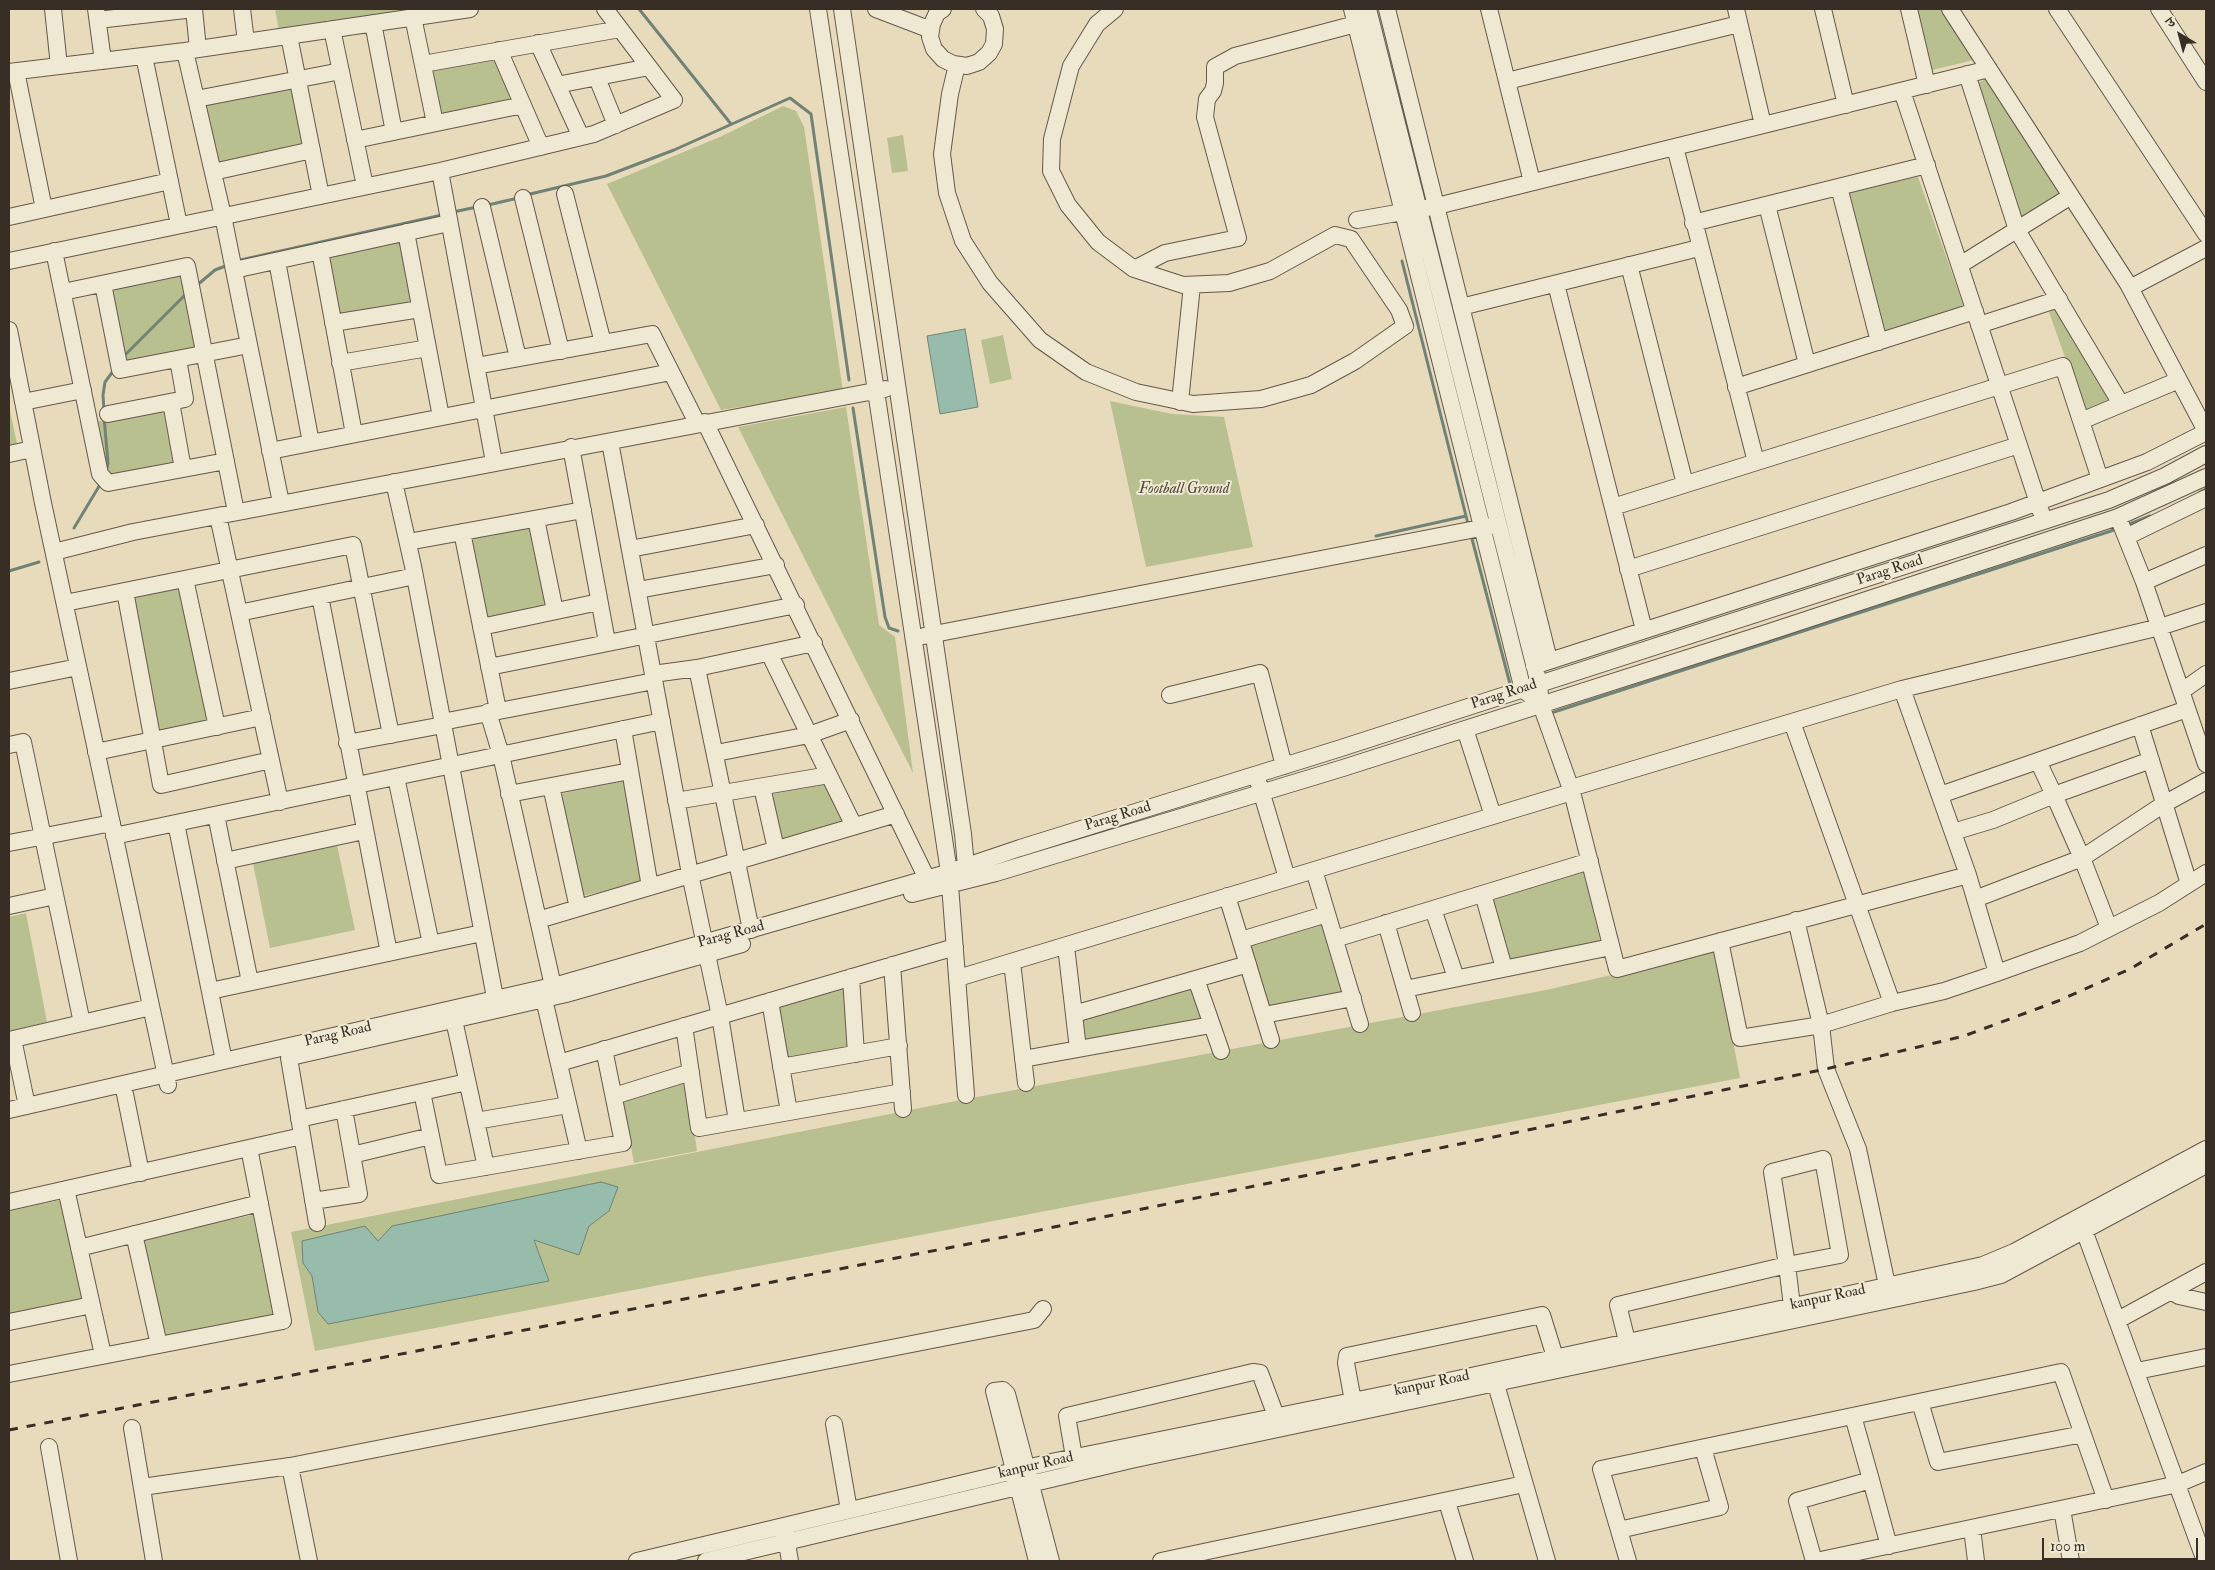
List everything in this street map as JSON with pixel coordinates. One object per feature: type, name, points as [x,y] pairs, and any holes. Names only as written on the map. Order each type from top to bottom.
[{"type":"street","points":[[53,9],[59,66]]},
{"type":"street","points":[[103,61],[97,14],[194,9],[191,50],[196,99],[249,345],[280,504]]},
{"type":"street","points":[[242,9],[246,42]]},
{"type":"street","points":[[44,209],[13,71],[191,50],[470,9]]},
{"type":"street","points":[[9,261],[440,171],[541,147],[616,126],[674,100],[605,9]]},
{"type":"street","points":[[818,9],[950,878],[966,1095]]},
{"type":"street","points":[[842,9],[962,824],[966,866],[950,878]]},
{"type":"street","points":[[876,9],[931,30]]},
{"type":"street","points":[[935,10],[930,37],[934,49],[942,59],[957,65],[967,66],[979,62],[994,44],[995,29],[991,16],[984,9]]},
{"type":"street","points":[[957,65],[950,94],[942,154],[946,183],[963,241],[990,283],[1040,340],[1086,372],[1136,392],[1180,402],[1193,404],[1261,399],[1311,385],[1355,362],[1405,326],[1399,310],[1351,239],[1335,235],[1270,271],[1229,283],[1183,285],[1134,268],[1098,242],[1068,205],[1051,171],[1052,139],[1071,66],[1097,24],[1115,9]]},
{"type":"street","points":[[1387,9],[1461,308],[1541,663],[1539,684],[1542,705],[1572,790],[1617,969],[1968,874]]},
{"type":"street","points":[[1489,9],[1532,182]]},
{"type":"street","points":[[1823,9],[1846,105]]},
{"type":"street","points":[[1909,9],[1927,85]]},
{"type":"street","points":[[1541,663],[2038,502],[2147,462],[2206,431],[2130,288],[1950,9]]},
{"type":"street","points":[[2057,9],[2206,234]]},
{"type":"street","points":[[2159,9],[2206,82]]},
{"type":"street","points":[[1134,268],[1165,253],[1238,238],[1205,117],[1206,99],[1215,83],[1215,67],[1235,56],[1362,15],[1490,526],[1523,690],[1542,705]]},
{"type":"street","points":[[1507,81],[1738,16],[1763,125]]},
{"type":"street","points":[[413,17],[434,124]]},
{"type":"street","points":[[372,23],[394,132]]},
{"type":"street","points":[[332,29],[365,186]]},
{"type":"street","points":[[423,64],[620,29]]},
{"type":"street","points":[[289,36],[321,196]]},
{"type":"street","points":[[538,43],[581,137]]},
{"type":"street","points":[[498,50],[541,147]]},
{"type":"street","points":[[144,56],[179,225]]},
{"type":"street","points":[[557,84],[649,67]]},
{"type":"street","points":[[1357,220],[1436,206],[1989,69]]},
{"type":"street","points":[[196,99],[341,71]]},
{"type":"street","points":[[1967,74],[2017,230],[2121,404]]},
{"type":"street","points":[[597,78],[616,126]]},
{"type":"street","points":[[1902,91],[2044,521]]},
{"type":"street","points":[[355,140],[523,105]]},
{"type":"street","points":[[1675,147],[1699,248],[1756,462]]},
{"type":"street","points":[[212,172],[312,150]]},
{"type":"street","points":[[1693,224],[1927,165]]},
{"type":"street","points":[[440,171],[494,462]]},
{"type":"street","points":[[9,217],[170,181]]},
{"type":"street","points":[[1839,187],[1879,342]]},
{"type":"street","points":[[565,194],[603,343]]},
{"type":"street","points":[[1960,265],[2071,196]]},
{"type":"street","points":[[523,198],[561,350]]},
{"type":"street","points":[[1767,205],[1808,364]]},
{"type":"street","points":[[482,207],[518,358]]},
{"type":"street","points":[[232,265],[277,261],[406,232],[448,216]]},
{"type":"street","points":[[406,232],[441,417]]},
{"type":"street","points":[[1461,308],[1699,248]]},
{"type":"street","points":[[2130,288],[2206,248]]},
{"type":"street","points":[[54,251],[104,479],[184,469],[226,461]]},
{"type":"street","points":[[320,251],[354,434]]},
{"type":"street","points":[[277,261],[311,442]]},
{"type":"street","points":[[1629,265],[1685,484]]},
{"type":"street","points":[[63,292],[187,266],[236,512]]},
{"type":"street","points":[[103,284],[119,364],[178,359],[249,345]]},
{"type":"street","points":[[1180,402],[1192,284]]},
{"type":"street","points":[[1556,284],[1644,630]]},
{"type":"street","points":[[1736,387],[1879,342],[2059,300]]},
{"type":"street","points":[[333,323],[420,309]]},
{"type":"street","points":[[9,330],[32,449],[167,1080]]},
{"type":"street","points":[[476,366],[652,334],[756,525],[930,884]]},
{"type":"street","points":[[340,363],[428,348]]},
{"type":"street","points":[[108,414],[185,399],[178,359]]},
{"type":"street","points":[[1613,507],[2063,366],[2100,479]]},
{"type":"street","points":[[270,450],[671,372]]},
{"type":"street","points":[[2081,420],[2179,380]]},
{"type":"street","points":[[54,552],[133,532],[494,462],[610,442],[701,422],[898,387]]},
{"type":"street","points":[[23,402],[83,390]]},
{"type":"street","points":[[171,402],[184,469]]},
{"type":"street","points":[[610,442],[676,801],[720,1016],[737,1121]]},
{"type":"street","points":[[1628,569],[2019,444]]},
{"type":"street","points":[[571,448],[607,642]]},
{"type":"street","points":[[9,454],[32,449]]},
{"type":"street","name":"Parag Road","points":[[966,866],[1523,690],[2109,500],[2206,454]]},
{"type":"street","name":"Parag Road","points":[[9,1120],[125,1094],[224,1061],[548,992],[950,878],[996,873],[1262,793],[1542,705],[2118,517],[2206,477]]},
{"type":"street","points":[[394,482],[415,576],[497,1004]]},
{"type":"street","points":[[2144,485],[2160,521]]},
{"type":"street","points":[[2126,537],[2206,498]]},
{"type":"street","points":[[408,542],[582,510]]},
{"type":"street","points":[[218,516],[280,802]]},
{"type":"street","points":[[2118,517],[2144,582],[2188,709],[2203,744],[2206,764]]},
{"type":"street","points":[[536,518],[555,611]]},
{"type":"street","points":[[630,549],[756,525]]},
{"type":"street","points":[[914,638],[1490,526]]},
{"type":"street","points":[[1490,526],[1541,663]]},
{"type":"street","points":[[462,532],[490,667],[493,711],[501,755],[538,920],[558,1063],[579,1151]]},
{"type":"street","points":[[65,603],[353,545],[360,587],[392,735]]},
{"type":"street","points":[[2144,582],[2206,555]]},
{"type":"street","points":[[638,590],[776,565]]},
{"type":"street","points":[[239,613],[415,576]]},
{"type":"street","points":[[185,578],[217,727]]},
{"type":"street","points":[[124,591],[161,785],[271,760]]},
{"type":"street","points":[[320,596],[355,786],[389,953]]},
{"type":"street","points":[[481,627],[599,602]]},
{"type":"street","points":[[490,667],[796,605]]},
{"type":"street","points":[[958,978],[1492,816],[1902,688],[2160,627],[2206,612]]},
{"type":"street","points":[[347,743],[392,735],[493,711],[814,643]]},
{"type":"street","points":[[769,653],[854,826]]},
{"type":"street","points":[[9,679],[78,667]]},
{"type":"street","points":[[697,668],[751,930]]},
{"type":"street","points":[[1170,695],[1260,673],[1284,766]]},
{"type":"street","points":[[2182,691],[2206,674]]},
{"type":"street","points":[[1902,688],[1968,874],[1997,973]]},
{"type":"street","points":[[1940,796],[2188,709]]},
{"type":"street","points":[[96,752],[262,718]]},
{"type":"street","points":[[9,843],[43,836],[176,823],[662,720]]},
{"type":"street","points":[[716,754],[809,735],[851,720]]},
{"type":"street","points":[[1792,722],[1892,1003]]},
{"type":"street","points":[[2140,725],[2188,884]]},
{"type":"street","points":[[623,729],[650,887]]},
{"type":"street","points":[[1465,729],[1492,816]]},
{"type":"street","points":[[9,745],[23,742],[82,1023]]},
{"type":"street","points":[[1953,832],[1993,820],[2054,795],[2151,760]]},
{"type":"street","points":[[2038,761],[2082,858],[2109,928]]},
{"type":"street","points":[[510,794],[630,771]]},
{"type":"street","points":[[1256,774],[1287,878]]},
{"type":"street","points":[[676,801],[829,775]]},
{"type":"street","points":[[396,777],[431,944]]},
{"type":"street","points":[[1976,899],[2082,858],[2164,804],[2206,781]]},
{"type":"street","points":[[551,786],[578,908]]},
{"type":"street","points":[[762,787],[776,849]]},
{"type":"street","points":[[538,920],[896,814]]},
{"type":"street","points":[[216,815],[250,982]]},
{"type":"street","points":[[176,823],[224,1061]]},
{"type":"street","points":[[225,861],[364,831]]},
{"type":"street","points":[[1335,939],[1590,861]]},
{"type":"street","points":[[1314,870],[1360,1024]]},
{"type":"street","points":[[1720,941],[1740,1038],[1821,1024],[1892,1003],[1944,992],[2080,943],[2159,903],[2206,873]]},
{"type":"street","name":"Parag Road","points":[[706,948],[751,930],[930,884]]},
{"type":"street","points":[[1483,894],[1504,968]]},
{"type":"street","points":[[9,906],[55,896]]},
{"type":"street","points":[[1227,896],[1271,1040]]},
{"type":"street","points":[[1433,909],[1456,978]]},
{"type":"street","points":[[1241,940],[1327,914]]},
{"type":"street","points":[[1796,920],[1821,1024],[1826,1070],[1858,1149],[1887,1285]]},
{"type":"street","points":[[1386,923],[1412,1013]]},
{"type":"street","points":[[210,991],[482,933]]},
{"type":"street","points":[[1066,946],[1078,1049]]},
{"type":"street","points":[[558,1063],[956,947]]},
{"type":"street","points":[[1405,989],[1611,947]]},
{"type":"street","points":[[1012,962],[1026,1083]]},
{"type":"street","points":[[1074,1014],[1248,964]]},
{"type":"street","points":[[892,965],[903,1109]]},
{"type":"street","points":[[851,977],[856,1054]]},
{"type":"street","points":[[1196,979],[1221,1051]]},
{"type":"street","points":[[1264,1015],[1353,998]]},
{"type":"street","points":[[770,1001],[789,1112]]},
{"type":"street","name":"Parag Road","points":[[9,1110],[289,1058],[454,1020],[497,1004]]},
{"type":"street","points":[[27,1106],[11,1039],[151,1007]]},
{"type":"street","points":[[454,1020],[486,1167]]},
{"type":"street","points":[[1023,1059],[1211,1025]]},
{"type":"street","points":[[684,1026],[699,1128],[902,1092]]},
{"type":"street","points":[[781,1067],[899,1046]]},
{"type":"street","points":[[422,1092],[439,1175],[623,1143],[604,1049]]},
{"type":"street","points":[[289,1058],[316,1223]]},
{"type":"street","points":[[614,1096],[690,1072]]},
{"type":"street","points":[[299,1118],[467,1082]]},
{"type":"street","points":[[125,1094],[141,1172]]},
{"type":"street","points":[[476,1122],[568,1105]]},
{"type":"street","points":[[313,1201],[359,1194],[344,1109]]},
{"type":"street","points":[[9,1202],[302,1136]]},
{"type":"street","points":[[352,1155],[431,1136]]},
{"type":"street","points":[[9,1374],[284,1320],[249,1148]]},
{"type":"street","name":"kanpur Road","points":[[637,1561],[1074,1457],[1353,1401],[1493,1377],[1555,1357],[1626,1341],[1771,1318],[1792,1306],[1983,1265],[2081,1224],[2206,1149]]},
{"type":"street","points":[[1626,1341],[1618,1305],[1787,1265],[1840,1255],[1823,1160],[1772,1172],[1787,1265],[1792,1306]]},
{"type":"street","points":[[706,1561],[1131,1460],[1493,1377],[1771,1318],[1964,1284],[2001,1274],[2081,1224],[2206,1165]]},
{"type":"street","points":[[66,1189],[103,1356]]},
{"type":"street","points":[[79,1248],[260,1203]]},
{"type":"street","points":[[2081,1224],[2137,1371],[2205,1561]]},
{"type":"street","points":[[134,1234],[159,1345]]},
{"type":"street","points":[[2118,1320],[2206,1272]]},
{"type":"street","points":[[2171,1291],[2179,1296],[2206,1302]]},
{"type":"street","points":[[9,1322],[92,1305]]},
{"type":"street","points":[[142,1487],[290,1466],[1034,1320],[1043,1309]]},
{"type":"street","points":[[1353,1401],[1346,1363],[1347,1356],[1542,1315],[1555,1357]]},
{"type":"street","points":[[2137,1371],[2206,1357]]},
{"type":"street","points":[[1074,1457],[1067,1416],[1253,1372],[1260,1373],[1276,1416]]},
{"type":"street","points":[[1628,1561],[1601,1469],[2061,1372],[2106,1500]]},
{"type":"street","points":[[1493,1377],[1547,1561]]},
{"type":"street","points":[[1920,1402],[1938,1462],[2083,1434]]},
{"type":"street","points":[[1852,1416],[1889,1546]]},
{"type":"street","points":[[834,1424],[849,1510]]},
{"type":"street","points":[[132,1428],[154,1561]]},
{"type":"street","points":[[49,1447],[69,1561]]},
{"type":"street","points":[[1619,1530],[1720,1507],[1703,1448]]},
{"type":"street","points":[[290,1466],[309,1561]]},
{"type":"street","points":[[1020,1469],[1037,1561]]},
{"type":"street","points":[[1871,1480],[1797,1501],[1815,1561],[2178,1484],[2206,1472]]},
{"type":"street","points":[[1161,1561],[1447,1502],[1524,1484]]},
{"type":"street","points":[[1024,1486],[1051,1561]]},
{"type":"street","points":[[1447,1502],[1465,1561]]},
{"type":"street","points":[[2062,1509],[2071,1561]]},
{"type":"street","points":[[784,1526],[790,1561]]},
{"type":"street","points":[[1972,1528],[1976,1561]]},
{"type":"green space","points":[[275,9],[426,9],[279,31]]},
{"type":"green space","points":[[1917,9],[1941,9],[1974,60],[1932,70]]},
{"type":"green space","points":[[496,57],[515,102],[440,114],[431,70]]},
{"type":"green space","points":[[1986,79],[2060,195],[2021,221],[1976,84]]},
{"type":"green space","points":[[292,89],[303,147],[217,164],[204,105]]},
{"type":"green space","points":[[783,106],[796,111],[804,127],[843,391],[721,410],[607,184],[722,136]]},
{"type":"green space","points":[[903,135],[908,171],[892,173],[887,138]]},
{"type":"green space","points":[[1918,177],[1964,307],[1883,333],[1846,192]]},
{"type":"green space","points":[[401,241],[414,303],[338,319],[325,256]]},
{"type":"green space","points":[[182,273],[197,349],[126,363],[109,289]]},
{"type":"green space","points":[[2059,308],[2109,400],[2084,411],[2049,312]]},
{"type":"green space","points":[[1003,335],[1012,379],[990,384],[981,340]]},
{"type":"green space","name":"Football Ground","points":[[1110,401],[1172,414],[1224,417],[1253,547],[1146,567]]},
{"type":"green space","points":[[9,406],[17,444],[9,446]]},
{"type":"green space","points":[[169,406],[181,464],[114,478],[103,461],[95,422]]},
{"type":"green space","points":[[846,407],[879,625],[895,637],[913,773],[738,427]]},
{"type":"green space","points":[[537,525],[552,608],[484,621],[469,538]]},
{"type":"green space","points":[[182,585],[212,722],[160,734],[130,597]]},
{"type":"green space","points":[[625,781],[643,883],[582,896],[559,794]]},
{"type":"green space","points":[[826,781],[846,822],[781,840],[772,790]]},
{"type":"green space","points":[[337,845],[355,930],[270,948],[253,863]]},
{"type":"green space","points":[[1583,868],[1601,944],[1508,964],[1489,896]]},
{"type":"green space","points":[[26,913],[47,1022],[9,1031],[9,917]]},
{"type":"green space","points":[[1324,922],[1347,992],[1268,1007],[1250,944]]},
{"type":"green space","points":[[1716,951],[1740,1078],[315,1351],[291,1232],[961,1100],[1546,990]]},
{"type":"green space","points":[[847,985],[851,1049],[787,1060],[776,1006]]},
{"type":"green space","points":[[1191,985],[1203,1020],[1082,1042],[1080,1019]]},
{"type":"green space","points":[[687,1079],[697,1151],[634,1163],[622,1099]]},
{"type":"green space","points":[[61,1200],[82,1300],[9,1316],[9,1211]]},
{"type":"green space","points":[[253,1215],[273,1315],[162,1338],[142,1238]]},
{"type":"shaded area","points":[[965,329],[978,407],[940,414],[927,336]]},
{"type":"shaded area","points":[[601,1182],[618,1187],[609,1211],[589,1226],[579,1255],[534,1240],[549,1281],[328,1324],[318,1312],[312,1276],[303,1263],[302,1241],[365,1226],[378,1241],[392,1226]]},
{"type":"waterway","points":[[639,9],[731,124]]},
{"type":"waterway","points":[[526,195],[606,176],[674,150],[790,98],[811,114],[849,380]]},
{"type":"waterway","points":[[488,205],[518,198]]},
{"type":"waterway","points":[[453,212],[477,207]]},
{"type":"waterway","points":[[236,261],[442,215]]},
{"type":"waterway","points":[[1402,261],[1468,524]]},
{"type":"waterway","points":[[196,286],[215,270],[228,265]]},
{"type":"waterway","points":[[123,357],[187,293]]},
{"type":"waterway","points":[[104,411],[103,395],[105,382],[114,370]]},
{"type":"waterway","points":[[853,408],[885,617],[889,628],[898,631]]},
{"type":"waterway","points":[[104,417],[108,463],[106,473]]},
{"type":"waterway","points":[[74,528],[101,483]]},
{"type":"waterway","points":[[2200,492],[2206,489]]},
{"type":"waterway","points":[[1376,536],[1466,516]]},
{"type":"waterway","points":[[2127,525],[2150,516]]},
{"type":"waterway","points":[[1554,712],[2117,529]]},
{"type":"waterway","points":[[1471,535],[1510,684]]},
{"type":"waterway","points":[[9,571],[39,562]]},
{"type":"railway","points":[[9,1430],[1025,1233],[1826,1069],[1964,1036],[2058,1001],[2130,969],[2206,924]]}]
